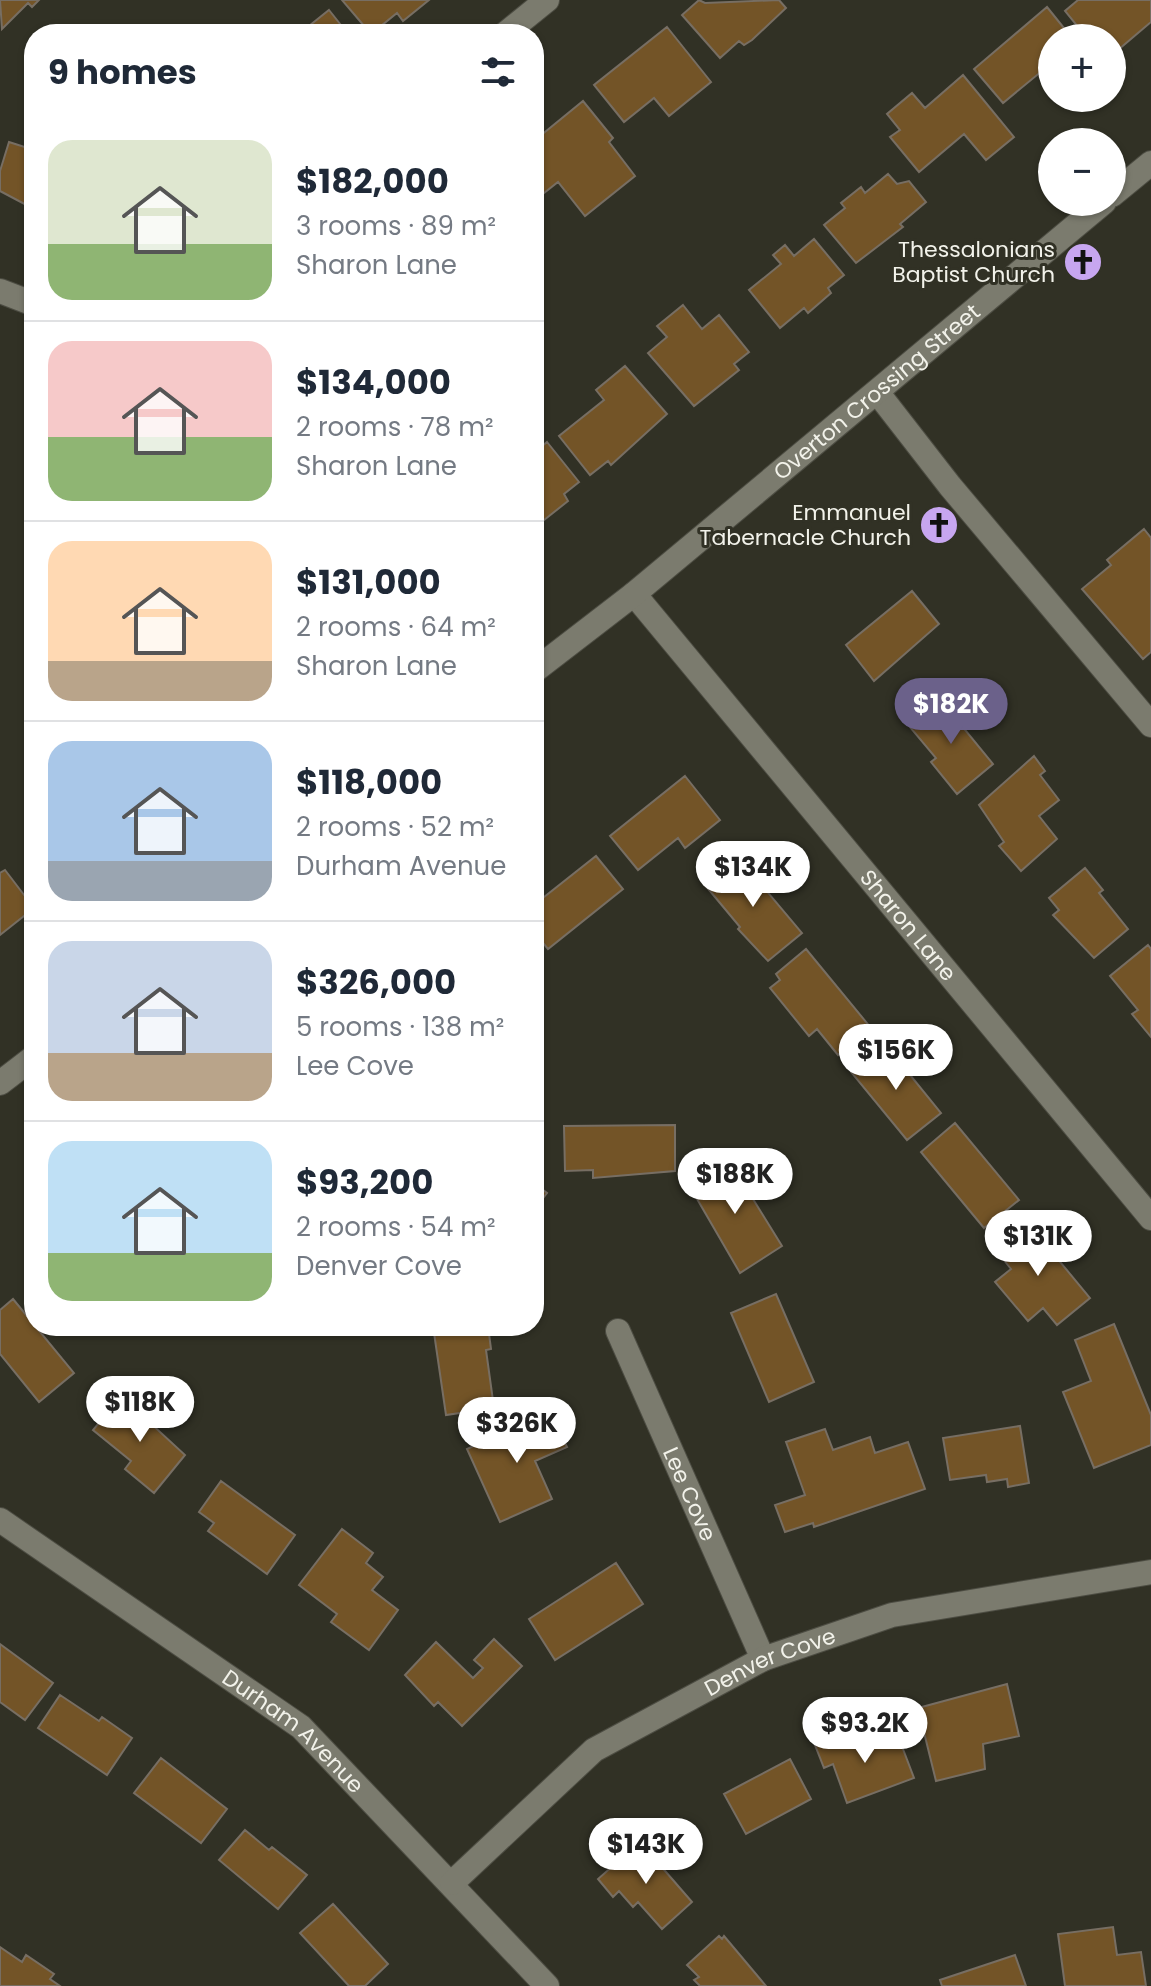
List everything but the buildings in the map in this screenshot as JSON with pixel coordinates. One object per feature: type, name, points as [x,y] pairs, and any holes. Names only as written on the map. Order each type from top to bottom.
[{"type":"street","points":[[517,24],[547,0]]},
{"type":"street","points":[[1126,184],[1151,163]]},
{"type":"street","name":"Overton Crossing Street","points":[[544,663],[634,594],[1087,216]]},
{"type":"street","points":[[2,299],[24,302]]},
{"type":"street","points":[[877,392],[950,486],[1151,725]]},
{"type":"street","name":"Sharon Lane","points":[[634,594],[1151,1218]]},
{"type":"street","points":[[0,1083],[24,1065]]},
{"type":"street","name":"Lee Cove","points":[[618,1331],[763,1659]]},
{"type":"street","name":"Durham Avenue","points":[[0,1520],[301,1727],[547,1986]]},
{"type":"street","name":"Denver Cove","points":[[452,1883],[594,1750],[763,1659],[892,1615],[1151,1572]]},
{"type":"place","name":"Thessalonians Baptist Church","points":[[1083,262]]},
{"type":"place","name":"Emmanuel Tabernacle Church","points":[[939,525]]}]
